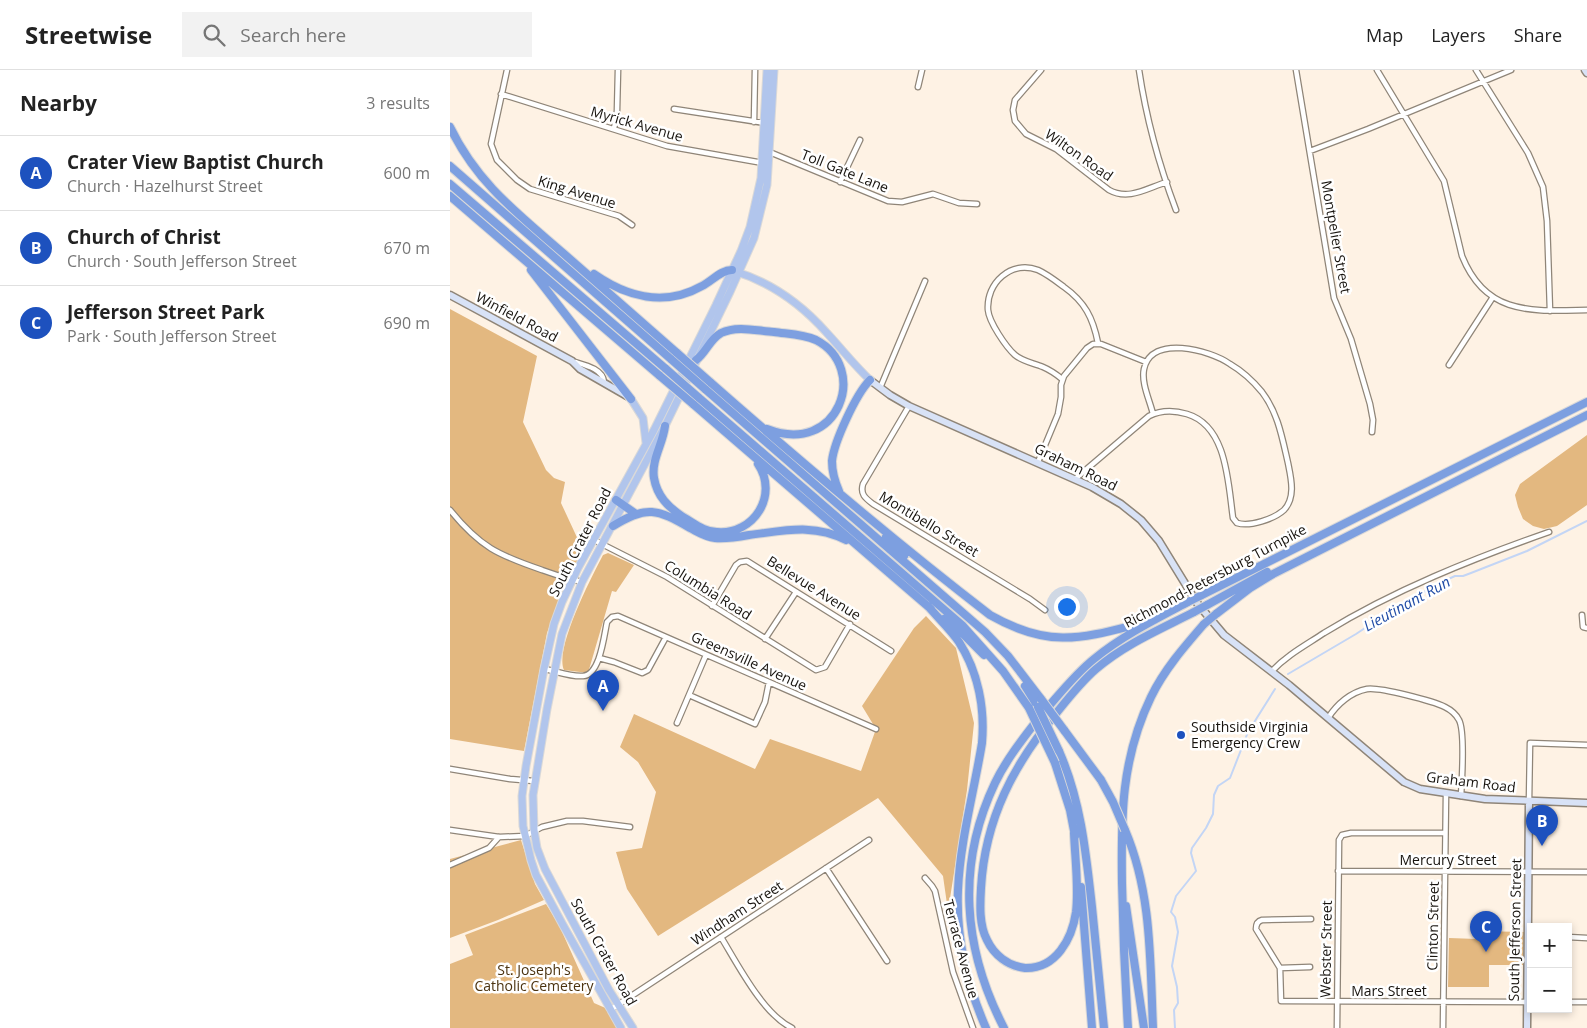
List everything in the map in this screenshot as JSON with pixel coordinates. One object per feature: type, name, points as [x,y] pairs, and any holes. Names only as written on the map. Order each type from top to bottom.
[{"type":"highway","points":[[450,127],[468,160],[487,184],[506,203],[677,353],[708,385],[985,632],[1039,703],[1064,730],[1101,780],[1126,830],[1137,859],[1145,896],[1150,948],[1153,1028]]},
{"type":"highway","points":[[450,166],[672,360],[762,427],[990,615],[1026,632],[1052,638],[1075,638],[1113,632],[1154,620]]},
{"type":"highway","points":[[450,184],[695,401],[962,625],[992,656],[1029,708],[1055,763],[1066,796],[1074,832],[1080,882],[1092,1028]]},
{"type":"highway","points":[[450,196],[521,257],[663,373]]},
{"type":"highway","points":[[560,250],[612,286],[626,293],[646,297],[668,297],[690,292],[724,271],[735,271]]},
{"type":"highway","points":[[521,257],[631,399]]},
{"type":"highway","points":[[696,360],[703,356],[707,347],[718,336],[735,329],[804,336],[815,340],[827,348],[839,366],[843,381],[841,398],[836,412],[815,430],[799,435],[782,434],[762,427]]},
{"type":"highway","points":[[840,493],[832,468],[834,452],[860,392],[870,380]]},
{"type":"highway","points":[[695,401],[751,454],[928,606],[958,629],[989,660],[1007,683],[1019,693]]},
{"type":"highway","name":"Richmond-Petersburg Turnpike","points":[[1004,1028],[991,1002],[978,965],[969,915],[970,880],[974,848],[990,795],[1003,768],[1022,739],[1068,684],[1106,650],[1154,620],[1587,402]]},
{"type":"highway","name":"Richmond-Petersburg Turnpike","points":[[1128,1028],[1122,917],[1121,850],[1123,790],[1136,730],[1151,696],[1173,662],[1204,624],[1250,588],[1295,562],[1587,415]]},
{"type":"highway","points":[[665,426],[664,437],[654,464],[654,477],[658,491],[664,502],[674,511],[709,531],[725,532],[736,530],[749,523],[761,508],[766,494],[765,479],[751,454]]},
{"type":"highway","points":[[616,500],[636,514]]},
{"type":"highway","points":[[613,526],[636,514],[660,512],[701,534],[715,538],[808,529],[828,532],[859,546]]},
{"type":"highway","points":[[868,516],[940,593]]},
{"type":"highway","points":[[1074,832],[1076,914],[1064,946],[1052,960],[1038,966],[1018,967],[1006,962],[993,951],[986,939],[981,921],[980,898],[983,866],[999,804],[1015,770],[1046,725],[1077,688],[1097,668],[1135,643],[1270,570],[1295,562]]},
{"type":"highway","points":[[928,606],[952,633],[965,652],[976,679],[981,700],[982,743],[960,863],[958,903],[961,946],[965,967],[986,1028]]},
{"type":"highway","points":[[1039,703],[1074,792],[1084,832],[1104,1028]]},
{"type":"highway","points":[[1121,850],[1128,924],[1144,1028]]},
{"type":"main road","name":"South Crater Road","points":[[767,70],[764,123],[767,151]]},
{"type":"main road","name":"South Crater Road","points":[[633,1028],[618,1005],[545,870],[536,843],[534,830],[532,809],[534,781],[562,634],[582,582],[665,426],[735,271],[756,208],[766,163],[774,70]]},
{"type":"main road","name":"South Crater Road","points":[[621,1028],[536,875],[527,849],[525,836],[522,796],[524,781],[554,624],[572,580],[646,444],[735,271]]},
{"type":"main road","name":"Graham Road","points":[[735,271],[772,288],[801,306],[870,380],[909,406],[1075,479],[1107,495],[1141,520],[1159,541],[1184,583],[1213,623],[1238,646],[1272,671],[1404,782],[1420,789],[1461,796],[1529,802],[1587,803]]},
{"type":"main road","name":"Winfield Road","points":[[450,296],[572,361],[580,369],[631,399],[643,418],[646,444]]},
{"type":"main road","name":"South Jefferson Street","points":[[1529,802],[1529,923]]},
{"type":"main road","name":"South Jefferson Street","points":[[1527,1028],[1528,1013]]},
{"type":"street","name":"King Avenue","points":[[506,70],[491,144],[496,160],[517,180],[530,189],[619,216],[632,225]]},
{"type":"street","points":[[614,129],[617,112],[618,70]]},
{"type":"street","points":[[754,122],[755,70]]},
{"type":"street","points":[[918,87],[922,70]]},
{"type":"street","name":"Wilton Road","points":[[1041,70],[1018,95],[1013,105],[1012,110],[1015,121],[1022,131],[1056,150],[1109,190],[1118,194],[1131,195],[1167,182]]},
{"type":"street","points":[[1139,70],[1148,116],[1176,210]]},
{"type":"street","name":"Montpelier Street","points":[[1296,70],[1334,298],[1351,339],[1370,404],[1373,420],[1372,432]]},
{"type":"street","points":[[1377,70],[1444,181],[1456,239],[1466,266],[1479,286],[1502,302],[1522,308],[1587,310]]},
{"type":"street","points":[[1476,70],[1528,153],[1543,188],[1547,221],[1550,310]]},
{"type":"street","points":[[1310,151],[1511,70]]},
{"type":"street","name":"Myrick Avenue","points":[[501,94],[677,148],[766,163]]},
{"type":"street","points":[[674,109],[764,123]]},
{"type":"street","points":[[840,182],[860,140]]},
{"type":"street","name":"Toll Gate Lane","points":[[767,151],[888,202],[902,202],[933,194],[959,203],[978,204]]},
{"type":"street","points":[[1062,379],[1043,366],[1018,357],[1012,352],[992,322],[988,310],[990,294],[996,282],[1012,270],[1026,268],[1038,270],[1072,292],[1079,299],[1088,313],[1098,344]]},
{"type":"street","points":[[880,388],[925,281]]},
{"type":"street","points":[[1449,365],[1493,297]]},
{"type":"street","points":[[1038,462],[1058,414],[1062,379],[1087,348],[1098,344],[1146,362]]},
{"type":"street","points":[[1075,479],[1124,436],[1153,414],[1166,411],[1183,412],[1197,418],[1209,428],[1218,442],[1223,456],[1232,514],[1237,523],[1257,522],[1278,514],[1290,501],[1291,480],[1277,419],[1269,402],[1254,383],[1231,364],[1199,351],[1161,350],[1153,354],[1146,362],[1144,379],[1153,414]]},
{"type":"street","name":"Montibello Street","points":[[909,406],[862,484],[864,496],[886,512],[1045,610]]},
{"type":"street","points":[[450,510],[476,538],[495,552],[516,562],[582,582]]},
{"type":"street","points":[[1272,671],[1287,657],[1370,606],[1502,548],[1549,532]]},
{"type":"street","name":"Columbia Road","points":[[594,540],[667,577],[816,670],[822,669],[850,624]]},
{"type":"street","name":"Bellevue Avenue","points":[[712,606],[737,563],[747,561],[891,650]]},
{"type":"street","points":[[765,639],[796,592]]},
{"type":"street","points":[[1582,615],[1583,627],[1587,628]]},
{"type":"street","name":"Greensville Avenue","points":[[598,658],[607,622],[612,617],[618,616],[876,729]]},
{"type":"street","points":[[544,669],[585,676],[594,669],[598,658],[614,662],[640,673],[645,672],[666,637]]},
{"type":"street","points":[[677,723],[706,655]]},
{"type":"street","points":[[689,695],[755,724],[765,702],[770,682]]},
{"type":"street","points":[[1328,718],[1344,700],[1368,689],[1381,689],[1446,707],[1456,714],[1462,725],[1461,796]]},
{"type":"street","name":"South Jefferson Street","points":[[1529,802],[1530,742],[1587,745]]},
{"type":"street","points":[[450,769],[534,781]]},
{"type":"street","name":"Clinton Street","points":[[1443,1028],[1446,794]]},
{"type":"street","points":[[450,830],[499,837],[525,836],[534,830],[567,821],[630,827]]},
{"type":"street","name":"Webster Street","points":[[1337,1028],[1338,843],[1342,835],[1351,833],[1445,833]]},
{"type":"street","points":[[450,864],[489,848],[499,837]]},
{"type":"street","name":"Windham Street","points":[[610,1010],[869,840]]},
{"type":"street","points":[[826,868],[886,961]]},
{"type":"street","name":"Mercury Street","points":[[1338,871],[1587,872]]},
{"type":"street","name":"Terrace Avenue","points":[[925,878],[935,891],[953,972],[973,1028]]},
{"type":"street","points":[[1310,968],[1280,968],[1256,929],[1257,923],[1262,920],[1311,919]]},
{"type":"street","points":[[721,937],[772,1014],[792,1028]]},
{"type":"street","points":[[1572,937],[1587,938]]},
{"type":"street","name":"Mars Street","points":[[1280,968],[1282,1001],[1527,1002]]},
{"type":"street","points":[[1572,1002],[1587,1002]]},
{"type":"green space","points":[[450,309],[537,356],[523,422],[546,470],[554,478],[565,482],[561,503],[581,546],[582,552],[558,602],[547,633],[524,751],[450,739]]},
{"type":"green space","points":[[1587,435],[1587,505],[1557,526],[1544,529],[1533,526],[1523,519],[1518,507],[1515,495],[1520,484]]},
{"type":"green space","points":[[608,553],[634,565],[616,592],[612,591],[588,673],[564,670],[562,660],[569,630],[583,595],[603,555]]},
{"type":"green space","points":[[926,616],[956,648],[974,723],[967,790],[948,911],[943,876],[878,798],[658,936],[627,889],[616,852],[642,848],[656,792],[638,762],[620,747],[634,714],[755,769],[770,739],[861,771],[876,729],[862,706],[914,628]]},
{"type":"green space","points":[[521,840],[535,884],[544,900],[450,938],[450,859]]},
{"type":"green space","name":"St. Joseph's Catholic Cemetery","points":[[546,904],[559,925],[594,1003],[610,1010],[623,1028],[450,1028],[450,964],[473,955],[465,935]]},
{"type":"green space","points":[[1477,931],[1524,932],[1523,965],[1489,965],[1489,987],[1448,987],[1449,938],[1477,939]]},
{"type":"waterway","name":"Lieutinant Run","points":[[1288,674],[1386,614],[1417,602],[1424,592],[1444,581],[1455,576],[1463,576],[1527,551],[1587,521]]},
{"type":"waterway","name":"Lieutinant Run","points":[[1175,1028],[1174,1010],[1178,1003],[1177,987],[1172,966],[1178,932],[1175,917],[1171,912],[1176,896],[1196,871],[1191,853],[1192,848],[1213,814],[1214,795],[1218,786],[1230,778],[1248,732],[1275,689]]},
{"type":"place","name":"Crater View Baptist Church","points":[[603,711]]},
{"type":"place","name":"Southside Virginia Emergency Crew","points":[[1181,735]]},
{"type":"place","name":"Church of Christ","points":[[1542,846]]},
{"type":"place","name":"Jefferson Street Park","points":[[1486,952]]}]
